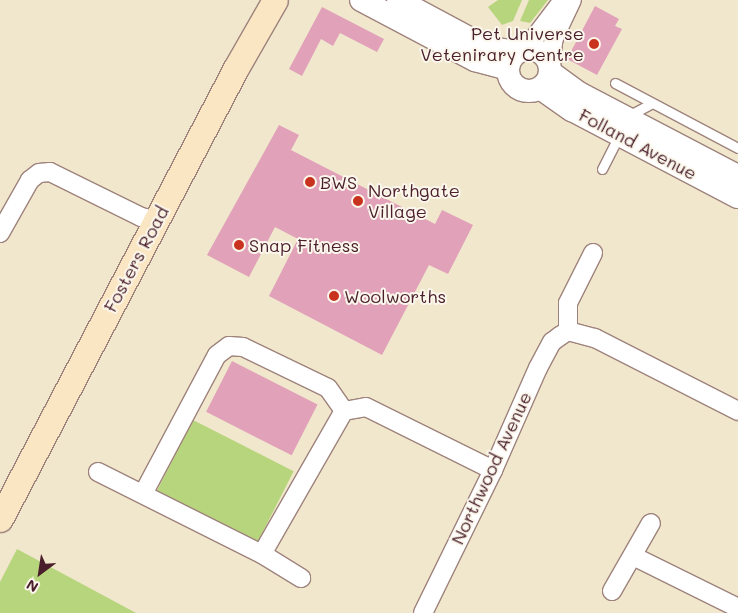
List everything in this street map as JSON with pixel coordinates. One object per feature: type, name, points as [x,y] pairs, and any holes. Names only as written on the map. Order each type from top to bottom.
[{"type":"main road","name":"Fosters Road","points":[[0,519],[258,0]]},
{"type":"main road","name":"Fosters Road","points":[[0,489],[149,219],[275,0]]},
{"type":"street","points":[[361,0],[475,60],[517,57]]},
{"type":"street","points":[[398,0],[471,39],[517,57]]},
{"type":"street","points":[[563,0],[517,57],[510,79],[520,88],[547,75],[554,38],[572,0]]},
{"type":"street","name":"Folland Avenue","points":[[517,57],[544,54],[547,75],[572,110],[622,126],[738,176]]},
{"type":"street","name":"Folland Avenue","points":[[622,126],[738,197]]},
{"type":"street","points":[[0,233],[30,180],[39,173],[50,172],[149,219]]},
{"type":"street","points":[[593,253],[568,303],[568,331],[594,338],[738,411]]},
{"type":"street","name":"Northwood Avenue","points":[[423,613],[493,470],[538,368],[552,342],[568,331]]},
{"type":"street","points":[[143,494],[218,355],[229,346],[243,347],[328,388],[344,411]]},
{"type":"street","points":[[262,554],[344,411],[366,407],[493,470]]},
{"type":"street","points":[[98,472],[262,554],[301,578]]},
{"type":"street","points":[[612,591],[651,523]]},
{"type":"street","points":[[633,556],[738,608]]},
{"type":"lane","points":[[615,83],[738,148]]},
{"type":"lane","points":[[602,169],[622,126],[652,103]]},
{"type":"green space","points":[[498,0],[522,0],[513,21],[502,25],[488,7]]},
{"type":"green space","points":[[529,0],[548,0],[530,23],[520,21]]},
{"type":"green space","points":[[193,420],[294,471],[256,544],[156,493]]},
{"type":"green space","points":[[17,549],[136,613],[0,613],[0,582]]},
{"type":"building","name":"Pet Universe Vetenirary Centre","points":[[595,6],[619,19],[615,26],[622,29],[597,75],[567,59]]},
{"type":"building","points":[[322,7],[384,39],[377,52],[340,33],[333,46],[321,39],[302,76],[289,69]]},
{"type":"building","points":[[279,125],[299,135],[291,150],[435,224],[442,210],[473,225],[448,274],[429,265],[382,355],[269,296],[298,239],[275,227],[249,277],[207,255]]},
{"type":"building","points":[[232,361],[318,405],[292,455],[206,412]]},
{"type":"place","name":"Pet Universe Vetenirary Centre","points":[[594,44]]},
{"type":"place","name":"BWS","points":[[310,182]]},
{"type":"place","name":"Northgate Village","points":[[358,201]]},
{"type":"place","name":"Snap Fitness","points":[[239,245]]},
{"type":"place","name":"Woolworths","points":[[334,296]]}]
